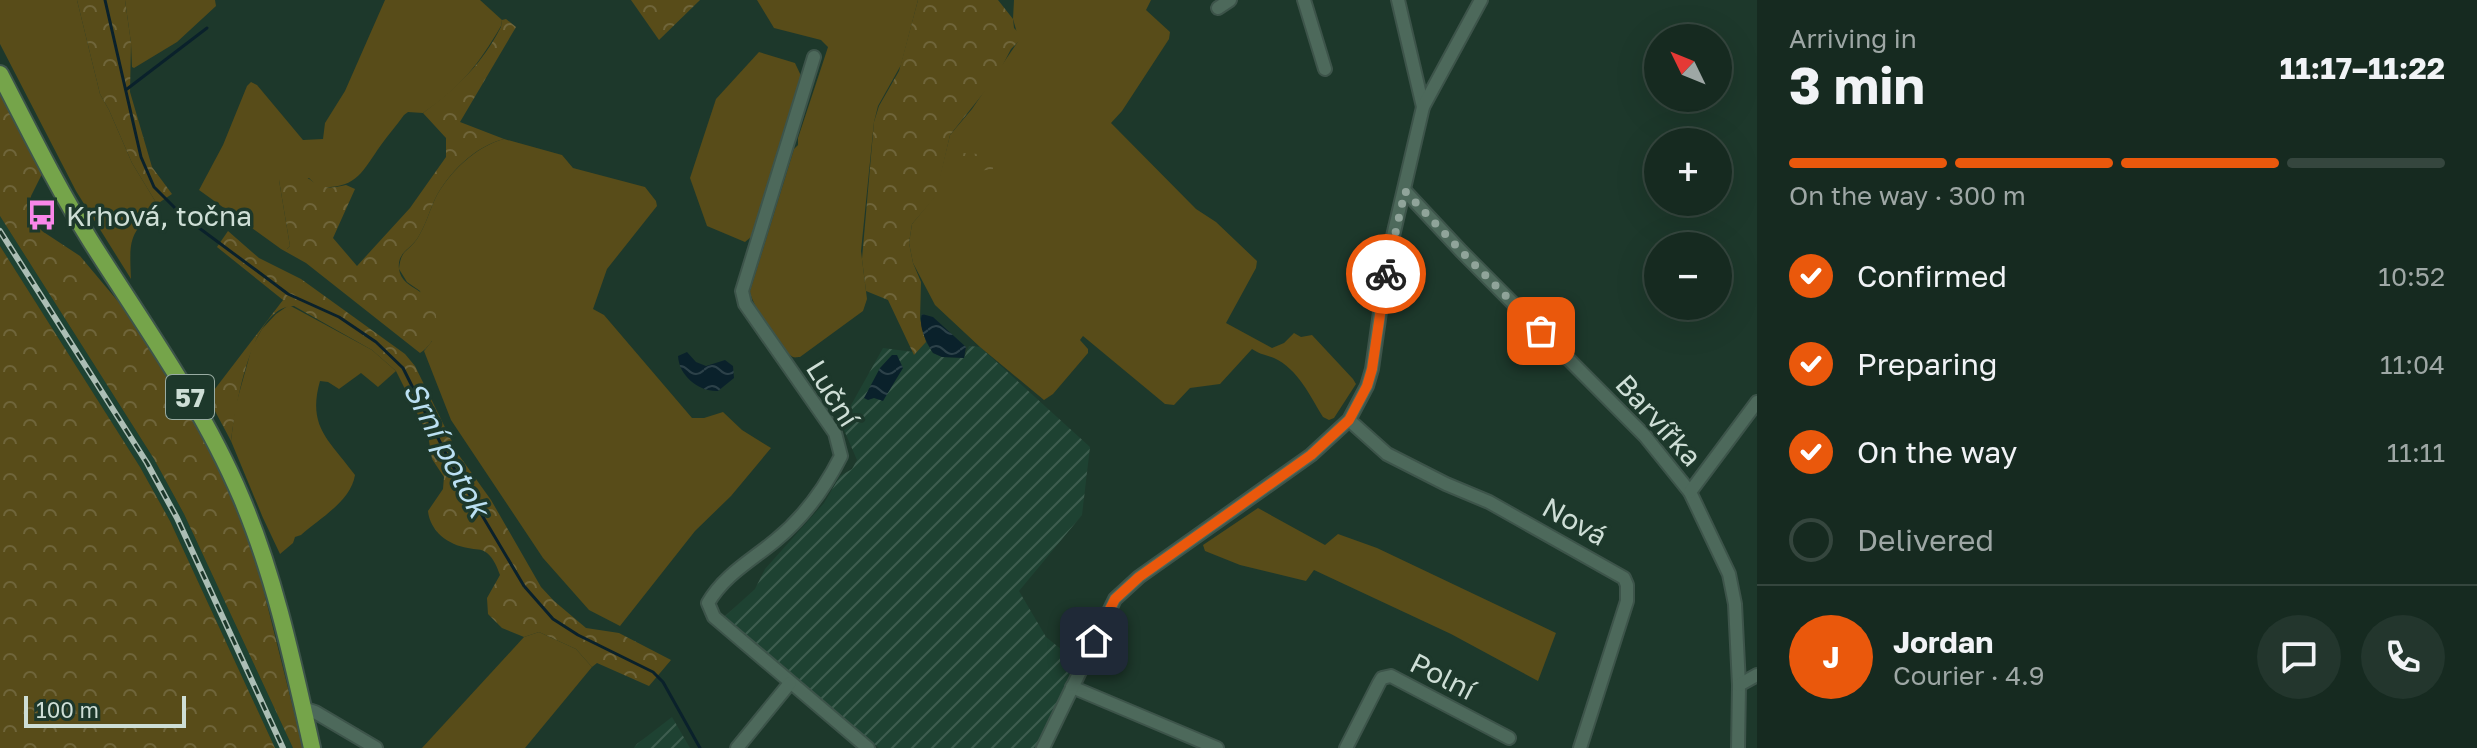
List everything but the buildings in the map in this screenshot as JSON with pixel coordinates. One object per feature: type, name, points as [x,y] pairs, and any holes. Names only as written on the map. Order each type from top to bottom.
[{"type":"main road","name":"57","points":[[0,74],[67,200],[211,433],[241,495],[265,557],[312,748]]},
{"type":"street","points":[[1218,8],[1230,0]]},
{"type":"street","points":[[1304,0],[1325,69]]},
{"type":"street","points":[[1398,0],[1423,107]]},
{"type":"street","points":[[1043,748],[1115,599],[1139,577],[1311,455],[1349,420],[1367,386],[1372,369],[1387,262],[1423,107],[1481,0]]},
{"type":"street","name":"Luční","points":[[814,57],[742,291],[745,304],[835,433],[841,456],[817,498],[803,515],[717,587],[708,603],[714,617],[868,748]]},
{"type":"street","name":"Barvířka","points":[[1405,191],[1636,426],[1690,492],[1729,574],[1735,604],[1738,748]]},
{"type":"street","points":[[1690,492],[1757,402]]},
{"type":"street","name":"Nová","points":[[1349,420],[1387,454],[1489,502],[1624,578],[1627,601],[1580,748]]},
{"type":"street","points":[[1739,685],[1757,675]]},
{"type":"street","name":"Polní","points":[[1346,748],[1382,678],[1391,676],[1509,738]]},
{"type":"street","points":[[737,748],[790,683]]},
{"type":"street","points":[[1072,687],[1217,748]]},
{"type":"street","points":[[303,708],[376,748]]},
{"type":"shaded area","points":[[0,216],[154,459],[184,514],[293,748],[275,748],[170,521],[140,467],[0,246]]},
{"type":"shaded area","points":[[926,342],[933,353],[942,357],[964,358],[969,346],[980,347],[1090,447],[1082,515],[1019,591],[1046,637],[1077,662],[1036,748],[879,748],[723,618],[755,589],[765,569],[824,503],[840,476],[852,469],[857,460],[841,423],[883,348],[913,352],[914,355]]},
{"type":"shaded area","points":[[672,717],[690,748],[634,748],[637,744]]},
{"type":"green space","points":[[0,0],[77,0],[100,94],[132,163],[157,204],[133,238],[131,279],[76,191],[0,44]]},
{"type":"green space","points":[[77,0],[125,0],[131,43],[130,92],[152,167],[172,194],[157,204],[132,163],[100,94]]},
{"type":"green space","points":[[125,0],[215,0],[216,6],[177,42],[134,68]]},
{"type":"green space","points":[[385,0],[480,0],[502,20],[501,26],[458,85],[423,113],[408,112],[404,115],[363,171],[350,182],[318,187],[309,178],[279,180],[290,246],[281,249],[199,190],[251,82],[257,85],[303,140],[323,139],[325,123],[345,91]]},
{"type":"green space","points":[[631,0],[700,0],[659,40]]},
{"type":"green space","points":[[757,0],[918,0],[901,65],[878,106],[874,122],[861,251],[867,299],[863,311],[800,357],[788,353],[775,337],[750,291],[828,47],[821,40],[774,28]]},
{"type":"green space","points":[[918,0],[998,0],[1013,19],[1020,40],[1011,49],[997,76],[950,135],[936,196],[912,224],[909,243],[921,282],[920,319],[926,342],[914,355],[888,300],[866,291],[862,259],[874,122],[879,106],[899,71]]},
{"type":"green space","points":[[1014,0],[1151,0],[1146,10],[1170,32],[1169,39],[1111,123],[1196,209],[1216,222],[1257,261],[1226,323],[1272,348],[1284,343],[1294,333],[1301,337],[1312,335],[1353,379],[1356,384],[1334,418],[1329,420],[1323,417],[1290,369],[1252,349],[1220,384],[1190,388],[1174,405],[1165,404],[1083,336],[1080,340],[1088,353],[1053,394],[1044,400],[935,305],[913,263],[909,243],[912,224],[935,196],[950,135],[972,109],[1019,40],[1013,19]]},
{"type":"green space","points":[[506,19],[516,27],[460,122],[504,139],[473,154],[455,170],[435,199],[417,239],[400,259],[402,277],[427,297],[436,314],[434,336],[420,353],[306,263],[281,249],[290,246],[279,180],[284,172],[296,170],[324,187],[346,185],[355,189],[333,238],[357,266],[410,208],[446,157],[446,138],[423,113],[468,74],[486,53],[502,20]]},
{"type":"green space","points":[[759,52],[795,63],[802,78],[751,237],[745,242],[707,226],[690,178],[716,99]]},
{"type":"green space","points":[[0,93],[42,174],[31,196],[29,216],[42,231],[80,256],[127,312],[203,437],[232,498],[256,560],[303,748],[293,748],[184,514],[154,459],[0,216]]},
{"type":"green space","points":[[504,139],[562,155],[573,168],[645,187],[657,206],[607,269],[593,309],[604,315],[692,418],[723,412],[742,430],[771,448],[731,496],[695,531],[620,626],[589,610],[543,558],[451,420],[424,351],[432,341],[420,291],[407,282],[399,269],[403,254],[420,234],[447,180],[473,154]]},
{"type":"green space","points":[[963,153],[979,154],[993,169],[979,171],[968,180],[959,182],[956,178]]},
{"type":"green space","points":[[228,231],[259,258],[301,279],[405,354],[415,366],[458,454],[491,500],[541,587],[586,628],[619,633],[671,660],[649,686],[597,663],[592,667],[576,649],[539,632],[524,637],[502,628],[488,614],[487,598],[500,575],[485,551],[454,544],[441,536],[432,525],[428,511],[443,489],[444,477],[432,459],[428,435],[396,371],[372,350],[294,306],[279,310],[256,340],[248,361],[231,441],[208,398],[283,300],[217,247]]},
{"type":"green space","points":[[0,246],[140,467],[170,521],[275,748],[0,748]]},
{"type":"green space","points":[[289,305],[372,350],[396,371],[378,387],[361,373],[339,389],[320,381],[316,410],[319,422],[329,442],[355,475],[341,501],[295,537],[293,543],[280,554],[231,441],[235,408],[252,347],[262,329]]},
{"type":"green space","points":[[1258,508],[1325,545],[1338,534],[1377,548],[1556,633],[1538,681],[1451,634],[1314,570],[1306,581],[1240,565],[1205,551],[1203,545]]},
{"type":"green space","points":[[539,632],[576,649],[592,667],[525,748],[422,748],[524,637]]},
{"type":"water","points":[[922,314],[933,317],[966,347],[964,358],[942,357],[933,353],[922,329]]},
{"type":"water","points":[[687,352],[696,362],[706,366],[725,360],[733,366],[734,378],[718,391],[697,386],[686,376],[679,363],[678,356]]},
{"type":"water","points":[[892,355],[897,355],[903,368],[883,401],[864,398],[880,368]]},
{"type":"waterway","name":"Srní potok","points":[[105,0],[141,157],[154,187],[183,216],[288,294],[339,317],[376,342],[403,368],[448,458],[524,586],[553,619],[578,635],[653,672],[663,682],[700,748]]},
{"type":"waterway","points":[[127,89],[207,28]]},
{"type":"railway","points":[[0,231],[147,463],[177,518],[283,748]]},
{"type":"way so far","points":[[1386,274],[1405,191],[1541,331]]},
{"type":"place","name":"Krhová, točna","points":[[42,215]]},
{"type":"route","points":[[1094,641],[1115,599],[1139,577],[1311,455],[1349,420],[1367,386],[1372,369],[1386,274]]}]
